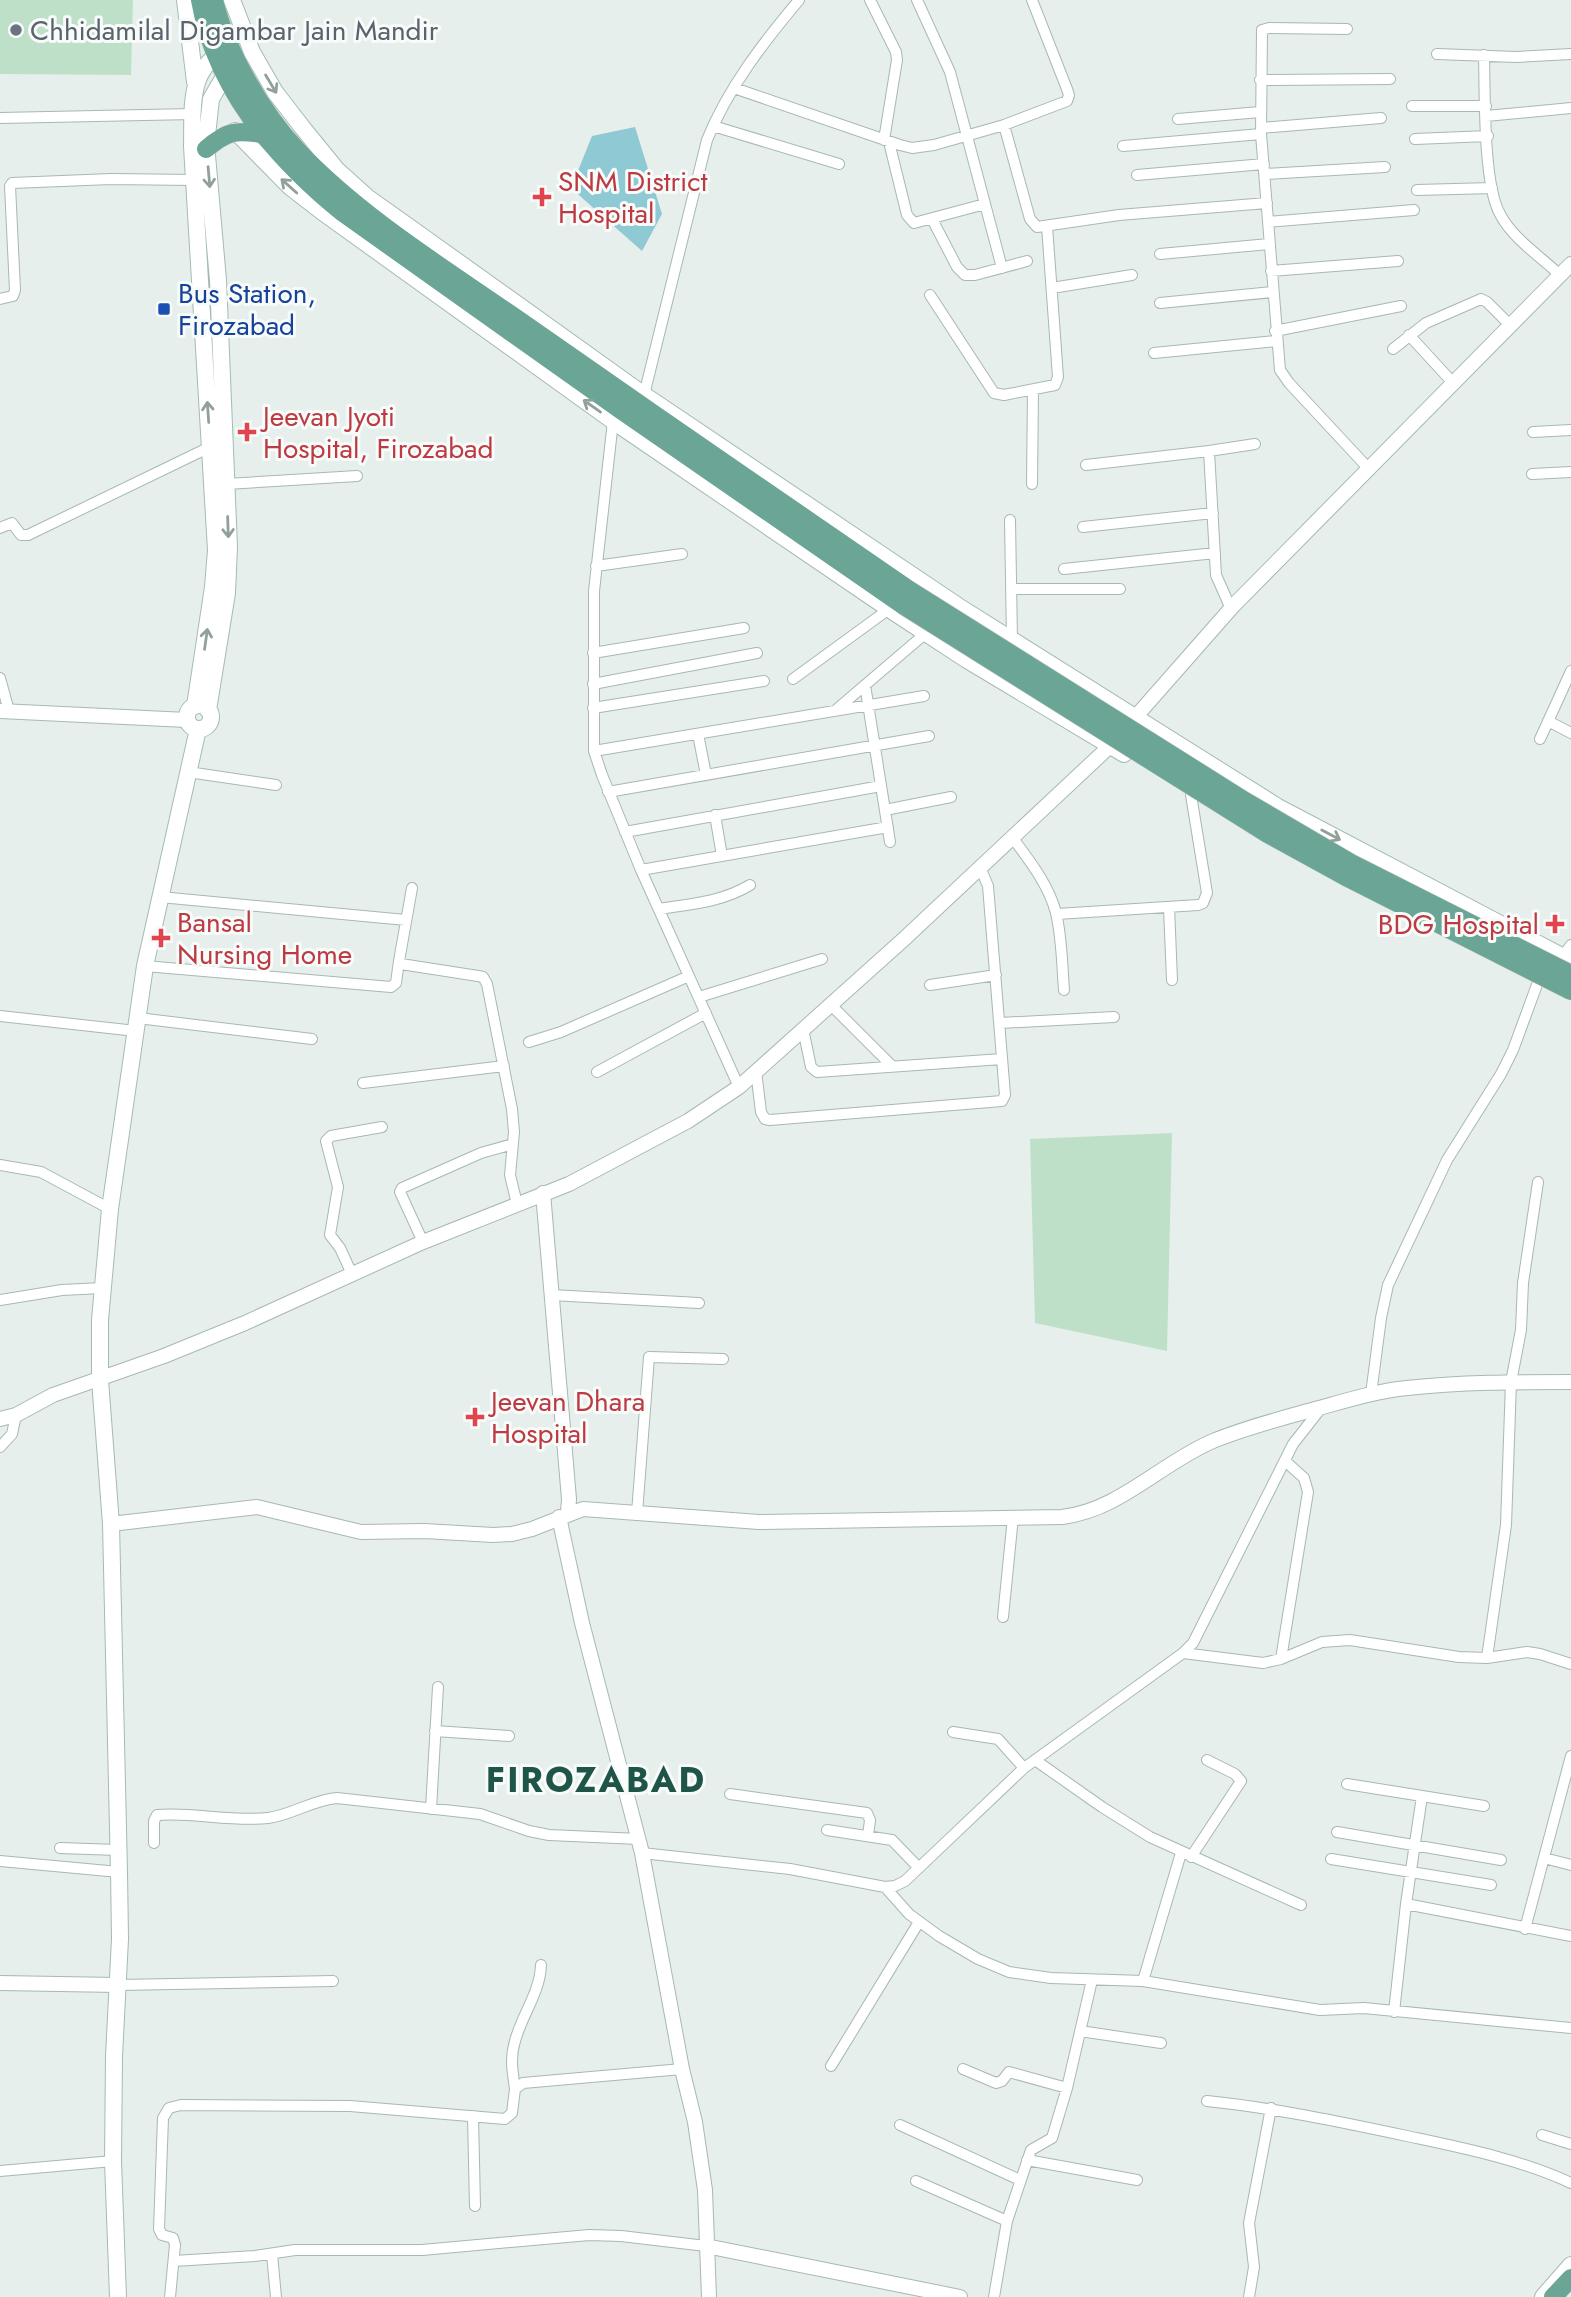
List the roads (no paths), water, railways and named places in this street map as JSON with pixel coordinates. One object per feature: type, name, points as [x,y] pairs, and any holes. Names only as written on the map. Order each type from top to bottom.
[{"type":"main road","points":[[118,2297],[113,2161],[114,2056],[120,1939],[111,1524],[100,1380],[103,1288],[110,1209],[145,965],[188,772],[216,569],[194,180],[192,114],[195,84],[185,0]]},
{"type":"main road","points":[[200,0],[232,48],[240,67],[275,122],[297,149],[360,209],[623,394],[902,602],[926,633],[1270,843],[1571,999]]},
{"type":"main road","points":[[214,0],[262,134],[291,167],[343,213],[619,409],[902,602],[1351,863],[1571,974]]},
{"type":"main road","points":[[232,0],[232,48]]},
{"type":"main road","points":[[195,84],[206,63],[232,48]]},
{"type":"main road","points":[[197,716],[228,582],[229,547],[218,279],[206,149],[208,115],[211,99],[240,67]]},
{"type":"main road","points":[[240,67],[275,92],[337,170],[412,229],[644,394],[889,560],[1278,807],[1568,954]]},
{"type":"main road","points":[[206,149],[235,131],[262,134]]},
{"type":"main road","points":[[235,131],[290,187],[321,211],[613,421],[1266,833],[1348,878],[1571,991]]},
{"type":"main road","points":[[203,339],[220,339]]},
{"type":"main road","points":[[1544,2297],[1571,2265]]},
{"type":"main road","points":[[1553,2297],[1571,2277]]},
{"type":"street","points":[[644,394],[707,140],[734,88],[769,37],[799,0]]},
{"type":"street","points":[[870,0],[893,45],[897,60],[886,141],[910,220],[914,222],[932,219],[985,204]]},
{"type":"street","points":[[917,0],[950,72],[1002,268]]},
{"type":"street","points":[[734,88],[912,148],[968,136],[1067,101],[1069,95],[1032,0]]},
{"type":"street","points":[[1347,29],[1265,28],[1261,34],[1260,112],[1278,363],[1283,376],[1369,469]]},
{"type":"street","points":[[1437,54],[1516,57],[1571,54]]},
{"type":"street","points":[[1484,55],[1492,188],[1500,215],[1509,228],[1560,275]]},
{"type":"street","points":[[1260,80],[1390,79]]},
{"type":"street","points":[[1412,106],[1486,111],[1571,108]]},
{"type":"street","points":[[1178,119],[1260,112]]},
{"type":"street","points":[[0,118],[192,114]]},
{"type":"street","points":[[1123,146],[1381,118]]},
{"type":"street","points":[[1004,125],[1030,219],[1037,227],[1119,215],[1267,203]]},
{"type":"street","points":[[713,126],[839,164]]},
{"type":"street","points":[[1415,139],[1488,136]]},
{"type":"street","points":[[1138,175],[1385,167]]},
{"type":"street","points":[[0,299],[11,298],[16,290],[11,228],[12,183],[111,179],[194,180]]},
{"type":"street","points":[[1417,190],[1492,188]]},
{"type":"street","points":[[1268,222],[1414,210]]},
{"type":"street","points":[[932,219],[957,267],[965,275],[975,275],[1027,261]]},
{"type":"street","points":[[930,295],[994,393],[1004,395],[1051,387],[1058,381],[1047,226]]},
{"type":"street","points":[[1160,254],[1269,244]]},
{"type":"street","points":[[1271,271],[1398,261]]},
{"type":"street","points":[[0,1419],[16,1415],[53,1395],[100,1380],[245,1323],[423,1242],[591,1173],[688,1121],[739,1087],[1110,746],[1231,609],[1571,264]]},
{"type":"street","points":[[1052,288],[1132,275]]},
{"type":"street","points":[[1160,303],[1273,292]]},
{"type":"street","points":[[1393,349],[1409,335],[1446,313],[1481,299],[1511,326]]},
{"type":"street","points":[[1154,353],[1276,336],[1401,306]]},
{"type":"street","points":[[1409,335],[1454,384]]},
{"type":"street","points":[[1032,484],[1033,390]]},
{"type":"street","points":[[613,421],[596,566],[594,751],[641,870],[739,1087]]},
{"type":"street","points":[[1533,432],[1571,430]]},
{"type":"street","points":[[1086,464],[1255,444]]},
{"type":"street","points":[[0,528],[12,523],[21,535],[28,535],[210,447]]},
{"type":"street","points":[[1209,451],[1217,582],[1231,609]]},
{"type":"street","points":[[1532,474],[1571,471]]},
{"type":"street","points":[[226,484],[357,476]]},
{"type":"street","points":[[1083,527],[1213,513]]},
{"type":"street","points":[[1010,520],[1012,640]]},
{"type":"street","points":[[596,566],[682,554]]},
{"type":"street","points":[[1064,569],[1215,554]]},
{"type":"street","points":[[1011,589],[1120,589]]},
{"type":"street","points":[[793,679],[902,602]]},
{"type":"street","points":[[593,653],[744,628]]},
{"type":"street","points":[[836,710],[926,633]]},
{"type":"street","points":[[593,684],[757,653]]},
{"type":"street","points":[[1540,739],[1571,671]]},
{"type":"street","points":[[0,677],[5,711],[197,716]]},
{"type":"street","points":[[593,708],[764,681]]},
{"type":"street","points":[[865,685],[891,842]]},
{"type":"street","points":[[594,751],[924,696]]},
{"type":"street","points":[[1548,721],[1571,733]]},
{"type":"street","points":[[698,734],[706,775]]},
{"type":"street","points":[[608,792],[929,736]]},
{"type":"street","points":[[188,772],[276,785]]},
{"type":"street","points":[[625,832],[881,786]]},
{"type":"street","points":[[1057,914],[1198,905],[1206,899],[1191,795]]},
{"type":"street","points":[[885,810],[951,797]]},
{"type":"street","points":[[715,815],[722,856]]},
{"type":"street","points":[[641,870],[888,827]]},
{"type":"street","points":[[1012,837],[1042,881],[1057,914],[1064,990]]},
{"type":"street","points":[[756,1071],[761,1112],[765,1119],[769,1120],[999,1102],[1005,1094],[1000,1023],[988,886],[980,867]]},
{"type":"street","points":[[659,909],[719,900],[750,885]]},
{"type":"street","points":[[145,965],[393,987],[412,888]]},
{"type":"street","points":[[160,897],[406,920]]},
{"type":"street","points":[[1169,907],[1172,980]]},
{"type":"street","points":[[699,997],[822,959]]},
{"type":"street","points":[[399,961],[405,966],[483,977],[487,984],[512,1110],[510,1175],[517,1203]]},
{"type":"street","points":[[930,985],[996,975]]},
{"type":"street","points":[[529,1042],[561,1032],[689,976]]},
{"type":"street","points":[[1371,1394],[1388,1285],[1447,1160],[1502,1074],[1538,982]]},
{"type":"street","points":[[830,1004],[893,1067]]},
{"type":"street","points":[[597,1072],[706,1013]]},
{"type":"street","points":[[0,1016],[312,1039]]},
{"type":"street","points":[[1000,1023],[1114,1017]]},
{"type":"street","points":[[803,1028],[814,1070],[822,1072],[1002,1059]]},
{"type":"street","points":[[363,1083],[504,1066]]},
{"type":"street","points":[[352,1274],[340,1248],[330,1236],[338,1187],[326,1141],[331,1136],[382,1127]]},
{"type":"street","points":[[423,1242],[400,1192],[402,1188],[481,1153],[513,1144]]},
{"type":"street","points":[[0,1165],[41,1172],[110,1209]]},
{"type":"street","points":[[1487,1658],[1506,1525],[1511,1382],[1521,1330],[1524,1271],[1538,1182]]},
{"type":"street","points":[[543,1193],[569,1499],[564,1515],[582,1623],[641,1846],[682,2069],[695,2122],[702,2165],[709,2297]]},
{"type":"street","points":[[0,1300],[62,1290],[103,1288]]},
{"type":"street","points":[[551,1295],[699,1303]]},
{"type":"street","points":[[637,1513],[649,1357],[723,1359]]},
{"type":"street","points":[[111,1524],[257,1507],[361,1532],[424,1531],[493,1535],[532,1529],[583,1509],[716,1520],[800,1523],[1062,1517],[1092,1510],[1212,1442],[1260,1424],[1371,1394],[1447,1384],[1571,1382]]},
{"type":"street","points":[[153,1843],[155,1817],[161,1815],[272,1818],[321,1800],[337,1798],[480,1814],[549,1835],[790,1869],[885,1887],[900,1885],[1024,1768],[1183,1653],[1199,1633],[1301,1431],[1322,1407]]},
{"type":"street","points":[[0,1447],[12,1434],[16,1415]]},
{"type":"street","points":[[1281,1659],[1308,1492],[1304,1478],[1285,1461]]},
{"type":"street","points":[[1003,1617],[1013,1517]]},
{"type":"street","points":[[1183,1653],[1263,1663],[1281,1659],[1322,1642],[1350,1640],[1459,1657],[1487,1658],[1527,1652],[1571,1664]]},
{"type":"street","points":[[431,1809],[438,1687]]},
{"type":"street","points":[[435,1731],[509,1736]]},
{"type":"street","points":[[953,1732],[998,1740],[1024,1768]]},
{"type":"street","points":[[1525,1929],[1571,1756]]},
{"type":"street","points":[[1035,1760],[1150,1837],[1301,1905]]},
{"type":"street","points":[[1143,1981],[1186,1855],[1241,1781],[1235,1774],[1207,1760]]},
{"type":"street","points":[[1347,1784],[1484,1806]]},
{"type":"street","points":[[730,1794],[867,1813],[870,1820],[868,1836]]},
{"type":"street","points":[[1394,2012],[1422,1796]]},
{"type":"street","points":[[827,1830],[885,1838],[898,1844],[919,1868]]},
{"type":"street","points":[[1337,1832],[1501,1860]]},
{"type":"street","points":[[60,1848],[118,1850]]},
{"type":"street","points":[[1544,1858],[1571,1865]]},
{"type":"street","points":[[1331,1860],[1491,1885]]},
{"type":"street","points":[[0,1861],[119,1872]]},
{"type":"street","points":[[885,1887],[919,1922],[978,1959],[1026,1975],[1143,1981],[1304,2008],[1358,2008],[1571,2028]]},
{"type":"street","points":[[1406,1904],[1571,1936]]},
{"type":"street","points":[[831,2066],[919,1922]]},
{"type":"street","points":[[170,2297],[175,2241],[160,2233],[159,2229],[163,2118],[169,2108],[181,2105],[328,2105],[505,2119],[514,2109],[514,2043],[538,1984],[541,1965]]},
{"type":"street","points":[[994,2297],[1007,2221],[1027,2160],[1034,2147],[1052,2138],[1092,1980]]},
{"type":"street","points":[[0,1983],[118,1985],[333,1981]]},
{"type":"street","points":[[1080,2031],[1161,2043]]},
{"type":"street","points":[[515,2089],[523,2083],[682,2069]]},
{"type":"street","points":[[963,2069],[996,2083],[1002,2081],[1009,2072],[1066,2088]]},
{"type":"street","points":[[1208,2101],[1271,2108],[1481,2152],[1571,2183]]},
{"type":"street","points":[[1249,2297],[1255,2267],[1249,2223],[1271,2108]]},
{"type":"street","points":[[473,2116],[475,2206]]},
{"type":"street","points":[[900,2125],[1020,2180]]},
{"type":"street","points":[[1542,2135],[1571,2144]]},
{"type":"street","points":[[1027,2160],[1137,2179]]},
{"type":"street","points":[[0,2171],[113,2161]]},
{"type":"street","points":[[916,2181],[1007,2221]]},
{"type":"street","points":[[174,2261],[295,2250],[422,2250],[605,2235],[706,2246],[960,2297]]},
{"type":"street","points":[[272,2254],[276,2297]]},
{"type":"water","points":[[635,127],[662,214],[642,251],[571,188],[592,136]]},
{"type":"place","name":"Chhidamilal Digambar Jain Mandir","points":[[16,30]]},
{"type":"place","name":"SNM District Hospital","points":[[542,197]]},
{"type":"place","name":"Bus Station, Firozabad","points":[[164,309]]},
{"type":"place","name":"Jeevan Jyoti Hospital, Firozabad","points":[[247,432]]},
{"type":"place","name":"BDG Hospital","points":[[1555,924]]},
{"type":"place","name":"Bansal Nursing Home","points":[[161,938]]},
{"type":"place","name":"Jeevan Dhara Hospital","points":[[475,1417]]},
{"type":"district","name":"FIROZABAD","points":[[596,1780]]}]
